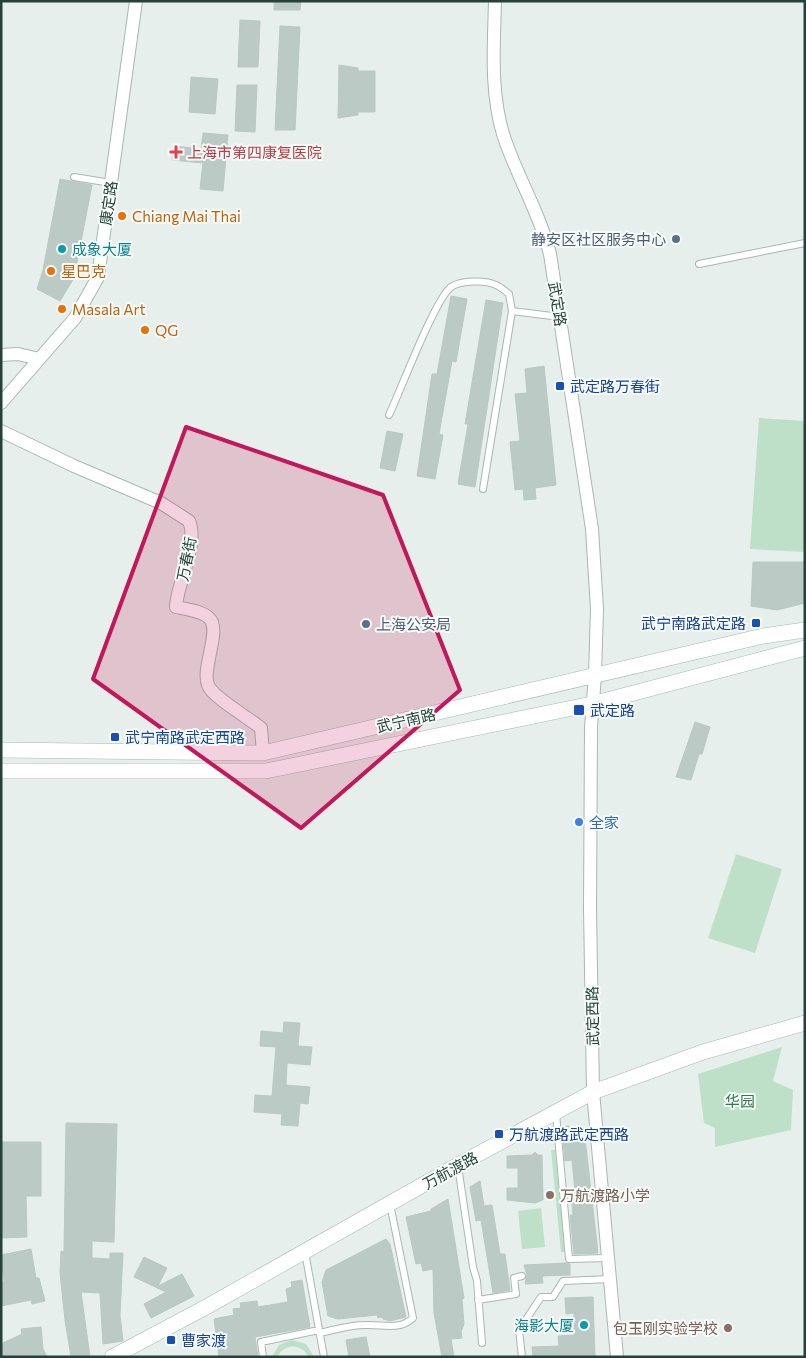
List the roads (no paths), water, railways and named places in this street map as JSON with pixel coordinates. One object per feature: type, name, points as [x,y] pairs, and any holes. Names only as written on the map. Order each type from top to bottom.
[{"type":"main road","name":"武宁南路","points":[[1,750],[263,753],[763,636],[805,630]]},
{"type":"main road","name":"武宁南路","points":[[1,771],[266,771],[592,704],[805,648]]},
{"type":"main road","name":"万航渡路","points":[[112,1357],[128,1353],[458,1165],[593,1092],[703,1052],[805,1023]]},
{"type":"street","name":"康定路","points":[[1,404],[75,318],[98,277],[136,1]]},
{"type":"street","name":"武定路","points":[[495,1],[494,87],[497,111],[512,156],[544,230],[560,317],[592,529],[596,609],[595,675]]},
{"type":"street","points":[[1,355],[18,354],[39,359]]},
{"type":"street","name":"万春街","points":[[1,431],[74,466],[161,503],[189,521],[191,530],[188,561],[176,607],[205,615],[212,621],[214,631],[206,679],[208,688],[214,695],[245,714],[261,728],[263,753]]},
{"type":"street","name":"武定西路","points":[[595,675],[592,704],[590,910],[593,1092],[617,1357]]},
{"type":"lane","points":[[74,177],[111,183]]},
{"type":"lane","points":[[699,264],[805,243]]},
{"type":"lane","points":[[389,415],[435,311],[451,287],[463,283],[495,284],[509,294],[512,311],[483,489]]},
{"type":"lane","points":[[512,311],[560,317]]},
{"type":"lane","points":[[556,1112],[569,1259],[592,1260],[609,1258]]},
{"type":"lane","points":[[458,1165],[478,1300],[482,1343]]},
{"type":"lane","points":[[263,1357],[261,1342],[365,1325],[388,1327],[408,1323],[413,1318],[390,1204]]},
{"type":"lane","points":[[305,1252],[324,1357]]},
{"type":"lane","points":[[478,1300],[516,1294],[514,1278],[522,1276]]},
{"type":"lane","points":[[522,1357],[520,1330],[541,1297],[553,1296],[563,1281],[611,1279]]},
{"type":"place","name":"上海市第四康复医院","points":[[176,152]]},
{"type":"place","name":"Chiang Mai Thai","points":[[122,216]]},
{"type":"place","name":"静安区社区服务中心","points":[[676,239]]},
{"type":"place","name":"成象大厦","points":[[62,249]]},
{"type":"place","name":"星巴克","points":[[51,271]]},
{"type":"place","name":"Masala Art","points":[[62,309]]},
{"type":"place","name":"QG","points":[[145,330]]},
{"type":"place","name":"武定路万春街","points":[[560,386]]},
{"type":"place","name":"武宁南路武定路","points":[[756,623]]},
{"type":"place","name":"上海公安局","points":[[366,624]]},
{"type":"place","name":"武定路","points":[[579,710]]},
{"type":"place","name":"武宁南路武定西路","points":[[115,737]]},
{"type":"place","name":"全家","points":[[579,822]]},
{"type":"place","name":"万航渡路武定西路","points":[[499,1134]]},
{"type":"place","name":"万航渡路小学","points":[[550,1195]]},
{"type":"place","name":"海影大厦","points":[[584,1325]]},
{"type":"place","name":"包玉刚实验学校","points":[[728,1328]]},
{"type":"place","name":"曹家渡","points":[[171,1340]]},
{"type":"park label","name":"华园","points":[[740,1101]]}]
